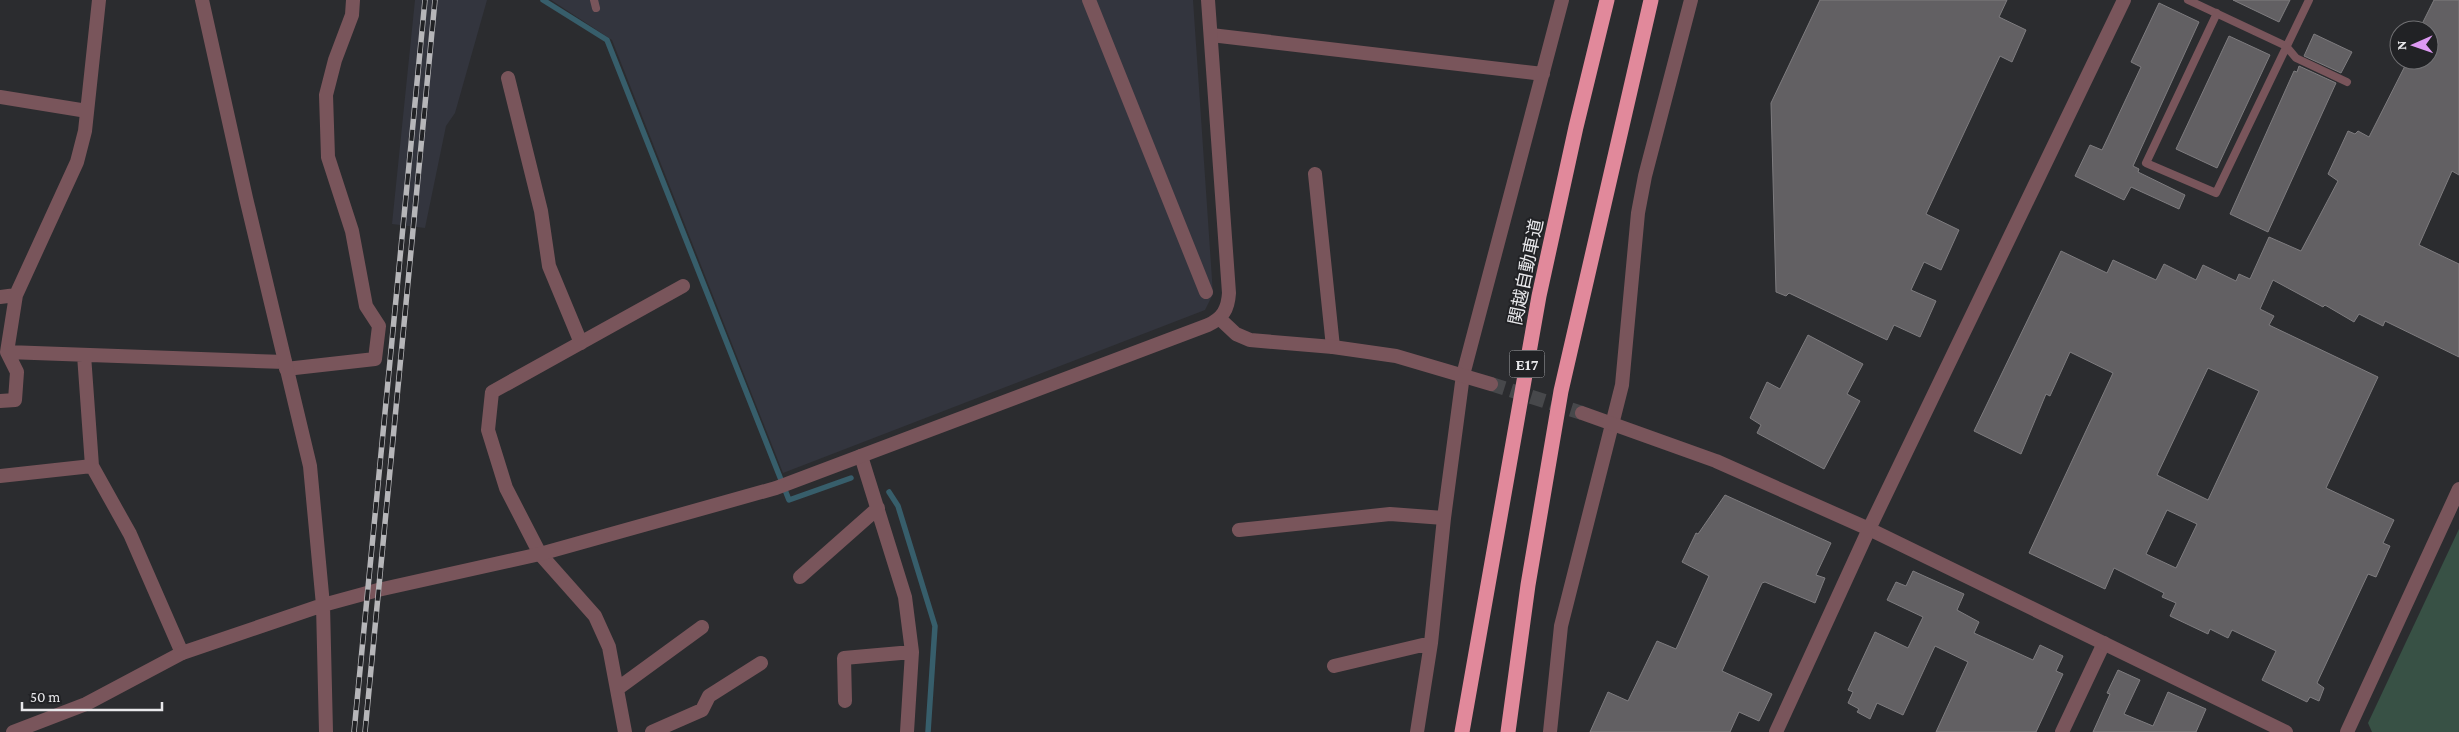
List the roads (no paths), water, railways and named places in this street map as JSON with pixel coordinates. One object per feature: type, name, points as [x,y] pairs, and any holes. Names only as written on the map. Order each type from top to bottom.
[{"type":"highway","name":"関越自動車道","points":[[1462,732],[1539,296],[1576,127],[1607,0]]},
{"type":"highway","name":"E17","points":[[1508,732],[1528,584],[1562,392],[1651,0]]},
{"type":"street","points":[[0,401],[15,400],[17,372],[7,352],[16,295],[77,162],[87,111],[99,0]]},
{"type":"street","points":[[202,0],[285,365],[310,466],[323,605],[326,732]]},
{"type":"street","points":[[7,352],[285,365],[376,359],[379,326],[366,306],[352,231],[328,157],[326,96],[335,60],[352,15],[353,0]]},
{"type":"street","points":[[1089,0],[1206,292]]},
{"type":"street","points":[[13,732],[86,704],[182,653],[323,605],[378,590],[540,554],[782,486],[1199,329],[1220,319],[1227,308],[1229,293],[1208,0]]},
{"type":"street","points":[[1417,732],[1463,375],[1562,0]]},
{"type":"street","points":[[1550,732],[1561,626],[1622,384],[1638,213],[1645,176],[1690,0]]},
{"type":"street","points":[[1776,732],[1869,529],[2124,0]]},
{"type":"street","points":[[1211,35],[1543,74]]},
{"type":"street","points":[[508,78],[541,211],[549,266],[581,343]]},
{"type":"street","points":[[0,97],[87,111]]},
{"type":"street","points":[[1315,174],[1332,347]]},
{"type":"street","points":[[625,732],[608,647],[595,616],[540,554],[506,488],[488,430],[492,392],[683,286]]},
{"type":"street","points":[[0,297],[16,295]]},
{"type":"street","points":[[1220,319],[1236,334],[1250,340],[1332,347],[1396,356],[1491,384]]},
{"type":"street","points":[[84,355],[92,466],[130,534],[182,653]]},
{"type":"street","points":[[1582,413],[1716,460],[1869,529],[2286,732]]},
{"type":"street","points":[[862,456],[905,597],[912,652],[906,732]]},
{"type":"street","points":[[0,476],[92,466]]},
{"type":"street","points":[[2346,732],[2459,489]]},
{"type":"street","points":[[800,577],[878,508]]},
{"type":"street","points":[[1238,530],[1390,514],[1444,518]]},
{"type":"street","points":[[617,689],[702,627]]},
{"type":"street","points":[[1334,666],[1430,642]]},
{"type":"street","points":[[2062,732],[2104,643]]},
{"type":"street","points":[[845,702],[844,658],[912,652]]},
{"type":"street","points":[[652,732],[702,710],[709,696],[761,663]]},
{"type":"lane","points":[[2188,0],[2286,46],[2296,58],[2347,82]]},
{"type":"lane","points":[[2217,13],[2146,163],[2216,194],[2309,0]]},
{"type":"waterway","points":[[543,0],[607,40],[789,500],[851,478]]},
{"type":"waterway","points":[[889,492],[898,506],[935,626],[928,732]]},
{"type":"tunnel","points":[[1491,384],[1582,413]]},
{"type":"railway","points":[[354,732],[425,0]]},
{"type":"railway","points":[[365,732],[435,0]]}]
